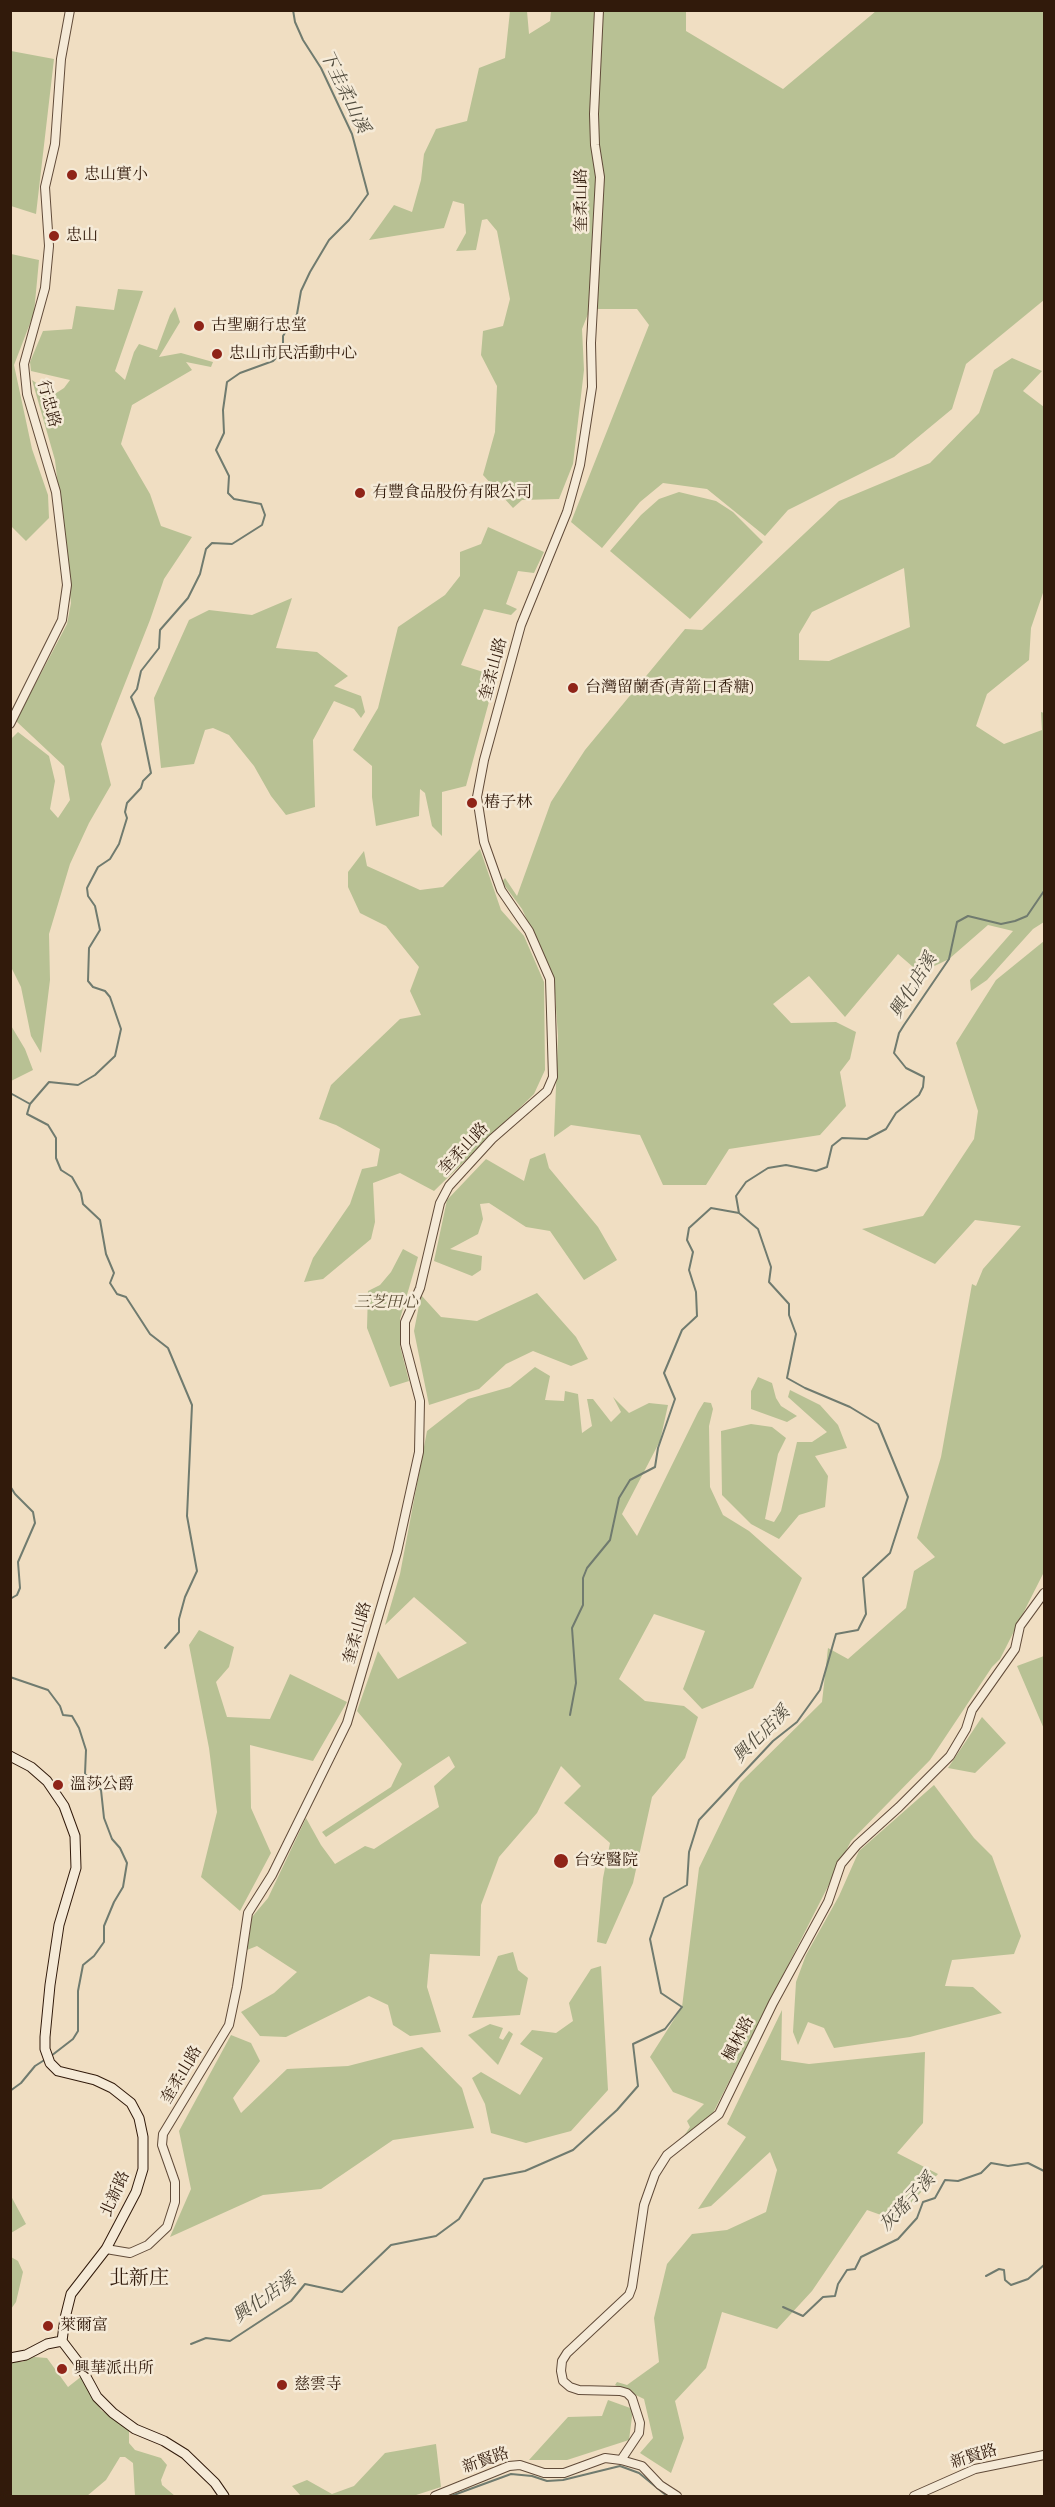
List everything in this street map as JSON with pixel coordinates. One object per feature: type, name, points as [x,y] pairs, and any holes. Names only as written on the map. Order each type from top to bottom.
[{"type":"main road","name":"北新路","points":[[10,1756],[31,1767],[47,1781],[64,1806],[75,1836],[76,1868],[59,1925],[55,1948],[45,2049],[50,2063],[58,2071],[96,2080],[112,2088],[131,2103],[139,2118],[143,2137],[143,2169],[136,2193],[106,2249],[71,2294],[62,2341]]},
{"type":"main road","points":[[10,2358],[26,2355],[47,2344],[62,2341],[78,2362],[97,2397],[113,2413],[135,2429],[164,2441],[185,2454],[215,2483],[224,2496]]},
{"type":"street","name":"行忠路","points":[[10,724],[62,620],[66,585],[56,492],[27,394],[24,364],[45,288],[49,246],[45,187],[55,144],[61,59],[70,10]]},
{"type":"street","name":"奎柔山路","points":[[106,2249],[130,2253],[148,2245],[167,2227],[175,2202],[175,2182],[162,2145],[163,2134],[230,2025],[248,1913],[272,1875],[347,1723],[397,1552],[419,1452],[420,1401],[405,1344],[405,1322],[420,1288],[440,1203],[449,1186],[492,1139],[547,1091],[553,1077],[550,979],[529,931],[501,890],[484,842],[477,797],[484,760],[521,625],[569,502],[580,465],[592,387],[591,343],[600,177],[595,146],[594,114],[599,10]]},
{"type":"street","name":"楓林路","points":[[621,2460],[639,2433],[640,2423],[632,2398],[620,2391],[579,2390],[570,2387],[564,2381],[561,2372],[562,2361],[567,2353],[628,2295],[632,2287],[644,2205],[655,2174],[667,2155],[719,2114],[773,2003],[828,1902],[841,1864],[857,1845],[899,1808],[950,1756],[966,1729],[972,1710],[1015,1649],[1020,1626],[1044,1593]]},
{"type":"street","name":"新賢路","points":[[914,2496],[975,2469],[1044,2455]]},
{"type":"street","name":"新賢路","points":[[435,2496],[509,2466],[520,2465],[544,2473],[564,2473],[604,2458],[642,2466],[660,2485],[677,2496]]},
{"type":"green space","points":[[510,11],[527,11],[529,34],[550,21],[551,11],[686,11],[686,31],[783,89],[876,11],[1044,11],[1044,300],[966,364],[952,409],[894,457],[788,510],[765,536],[707,489],[663,483],[640,502],[602,548],[571,522],[649,325],[637,309],[590,309],[582,329],[584,370],[573,464],[559,499],[522,500],[513,508],[483,475],[495,432],[497,386],[481,355],[483,331],[503,326],[510,299],[497,231],[487,219],[482,220],[476,250],[456,251],[466,233],[464,204],[453,201],[444,228],[369,240],[394,205],[412,212],[421,180],[424,154],[436,129],[467,121],[479,68],[505,58]]},
{"type":"green space","points":[[11,51],[54,59],[36,214],[11,206]]},
{"type":"green space","points":[[11,254],[39,260],[34,313],[14,365],[32,449],[48,495],[49,518],[26,541],[11,526]]},
{"type":"green space","points":[[118,289],[143,291],[115,371],[125,380],[139,344],[157,350],[175,307],[180,322],[159,357],[181,353],[213,362],[211,367],[186,362],[192,370],[132,405],[121,444],[150,494],[161,526],[192,537],[164,579],[101,744],[111,785],[89,823],[70,864],[49,934],[50,980],[41,1053],[31,1036],[21,987],[11,967],[10,740],[18,732],[49,756],[55,781],[50,809],[58,818],[70,800],[64,766],[16,721],[67,624],[71,603],[55,460],[32,380],[42,387],[47,399],[64,388],[70,380],[31,371],[30,362],[43,331],[72,329],[76,306],[114,310]]},
{"type":"green space","points":[[1012,358],[1042,371],[1023,391],[1044,407],[1044,590],[1031,628],[1029,660],[987,694],[976,726],[1004,744],[1042,730],[1041,712],[1044,713],[1044,922],[1033,929],[987,980],[971,991],[970,980],[1013,931],[988,925],[949,959],[920,973],[898,954],[845,1017],[809,976],[773,1004],[791,1023],[836,1022],[856,1032],[850,1059],[840,1072],[846,1106],[820,1135],[729,1149],[706,1185],[663,1185],[640,1135],[571,1125],[554,1137],[558,1036],[554,979],[522,909],[502,882],[505,878],[517,896],[551,802],[585,750],[685,629],[702,630],[839,501],[930,463],[979,413],[994,370]],"holes":[[[904,568],[910,627],[829,661],[799,660],[799,634],[812,612]]]},
{"type":"green space","points":[[679,492],[716,501],[733,512],[763,542],[690,619],[610,551],[641,515],[659,499]]},
{"type":"green space","points":[[488,527],[544,552],[534,573],[518,571],[506,604],[517,609],[511,615],[484,609],[461,665],[496,676],[466,786],[442,792],[442,836],[432,826],[425,793],[420,789],[419,816],[376,826],[372,797],[372,766],[353,750],[378,708],[398,627],[445,595],[460,576],[460,552],[481,544]]},
{"type":"green space","points":[[292,598],[276,648],[317,652],[348,676],[334,686],[361,696],[365,712],[361,718],[354,709],[334,701],[313,740],[315,807],[286,815],[271,796],[254,766],[229,735],[213,728],[205,730],[194,764],[161,768],[154,698],[189,620],[209,610],[252,615]]},
{"type":"green space","points":[[480,849],[501,910],[524,936],[544,982],[545,1070],[534,1094],[434,1191],[400,1173],[373,1183],[375,1222],[371,1239],[323,1279],[304,1282],[313,1258],[350,1204],[362,1169],[377,1166],[380,1149],[336,1125],[319,1119],[331,1085],[400,1019],[421,1015],[410,991],[419,967],[386,926],[360,913],[348,887],[348,872],[364,851],[367,866],[420,890],[443,887]]},
{"type":"green space","points":[[1044,941],[1044,1572],[1000,1659],[992,1667],[930,1760],[851,1841],[713,2113],[681,2140],[690,2127],[687,2121],[704,2104],[673,2092],[650,2057],[682,2007],[699,1868],[740,1783],[822,1702],[828,1648],[848,1659],[906,1608],[914,1571],[935,1557],[917,1538],[941,1457],[972,1284],[976,1286],[983,1269],[1021,1226],[975,1220],[935,1264],[862,1229],[923,1216],[974,1139],[978,1111],[956,1043],[996,980]]},
{"type":"green space","points":[[10,1024],[25,1049],[33,1070],[11,1081]]},
{"type":"green space","points":[[545,1153],[549,1168],[598,1227],[617,1260],[584,1280],[550,1231],[526,1227],[489,1203],[480,1204],[483,1219],[478,1234],[450,1249],[482,1256],[481,1270],[472,1276],[434,1261],[447,1200],[486,1159],[524,1181],[530,1159]]},
{"type":"green space","name":"三芝田心","points":[[403,1249],[418,1257],[400,1319],[400,1346],[409,1381],[390,1387],[367,1328],[368,1291],[380,1285],[391,1272]]},
{"type":"green space","points":[[537,1293],[576,1337],[588,1359],[571,1366],[533,1351],[506,1364],[479,1389],[429,1405],[414,1331],[421,1295],[441,1317],[477,1321]]},
{"type":"green space","points":[[535,1367],[550,1376],[545,1400],[564,1401],[565,1391],[578,1394],[582,1433],[592,1426],[587,1399],[593,1399],[611,1422],[621,1412],[613,1397],[629,1413],[649,1403],[668,1405],[660,1441],[622,1514],[637,1536],[698,1412],[704,1402],[711,1403],[713,1409],[709,1426],[710,1487],[723,1515],[749,1531],[802,1578],[753,1688],[702,1709],[683,1689],[705,1631],[654,1614],[619,1679],[645,1701],[684,1706],[698,1717],[685,1758],[652,1797],[633,1883],[606,1944],[597,1942],[603,1878],[610,1843],[564,1803],[581,1786],[561,1766],[537,1813],[499,1857],[481,1905],[480,1956],[430,1954],[427,1987],[441,2032],[410,2036],[393,2025],[388,2005],[369,1996],[286,2037],[260,2036],[241,2012],[274,1993],[297,1972],[257,1946],[247,1950],[252,1917],[268,1898],[306,1818],[335,1864],[365,1846],[374,1849],[439,1807],[434,1786],[455,1767],[449,1756],[326,1837],[322,1832],[391,1787],[402,1764],[357,1711],[378,1651],[398,1679],[467,1643],[414,1597],[385,1625],[400,1574],[427,1431],[468,1399],[510,1387]]},
{"type":"green space","points":[[758,1377],[772,1383],[781,1406],[797,1416],[787,1422],[751,1409],[751,1391]]},
{"type":"green space","points":[[790,1390],[820,1405],[838,1425],[847,1448],[815,1456],[828,1476],[825,1507],[799,1515],[779,1539],[751,1524],[722,1495],[721,1431],[751,1424],[772,1427],[786,1438],[778,1454],[765,1519],[774,1522],[781,1511],[797,1442],[812,1442],[827,1432],[788,1397]]},
{"type":"green space","points":[[199,1630],[234,1647],[229,1667],[216,1682],[227,1717],[270,1719],[290,1674],[347,1702],[313,1761],[250,1745],[251,1808],[271,1853],[240,1911],[201,1877],[217,1812],[209,1748],[189,1645]]},
{"type":"green space","points":[[1044,1656],[1044,1729],[1017,1666]]},
{"type":"green space","points":[[982,1717],[1006,1743],[975,1773],[948,1768]]},
{"type":"green space","points":[[934,1785],[974,1838],[992,1856],[1021,1936],[1014,1954],[952,1960],[945,1986],[973,1987],[1002,2013],[910,2037],[834,2048],[824,2028],[808,2022],[798,2045],[793,2032],[796,1982],[806,1955],[839,1896],[859,1851]]},
{"type":"green space","points":[[513,1952],[518,1970],[528,1978],[520,2015],[472,2018],[498,1956]]},
{"type":"green space","points":[[601,1966],[608,2090],[571,2131],[526,2143],[491,2133],[485,2104],[472,2078],[481,2072],[520,2095],[543,2058],[520,2044],[532,2030],[556,2033],[573,2021],[569,2003],[591,1969]]},
{"type":"green space","points":[[782,2010],[781,2060],[809,2064],[925,2052],[923,2123],[897,2153],[938,2174],[895,2220],[867,2210],[812,2291],[777,2329],[722,2312],[706,2368],[675,2401],[684,2438],[671,2473],[640,2453],[653,2438],[644,2399],[615,2385],[617,2382],[627,2385],[659,2362],[654,2318],[667,2264],[692,2234],[727,2230],[766,2212],[777,2170],[770,2152],[711,2206],[698,2209],[746,2137],[727,2124]]},
{"type":"green space","points":[[490,2024],[503,2028],[499,2038],[503,2040],[509,2031],[513,2034],[498,2065],[468,2035]]},
{"type":"green space","points":[[231,2035],[251,2043],[260,2061],[233,2098],[241,2113],[287,2069],[348,2066],[422,2047],[462,2088],[474,2128],[393,2140],[321,2189],[263,2195],[170,2237],[191,2189],[179,2131]]},
{"type":"green space","points":[[10,2196],[26,2224],[11,2233]]},
{"type":"green space","points":[[11,2257],[18,2261],[23,2272],[16,2302],[11,2309]]},
{"type":"green space","points":[[34,2357],[47,2358],[68,2387],[82,2376],[101,2410],[129,2430],[129,2443],[135,2450],[161,2458],[167,2465],[161,2480],[162,2485],[175,2496],[135,2496],[133,2463],[125,2457],[120,2457],[106,2480],[87,2496],[11,2496],[10,2361],[22,2362]]},
{"type":"green space","points":[[608,2400],[633,2409],[629,2440],[567,2460],[529,2460],[568,2417],[602,2416]]},
{"type":"green space","points":[[436,2444],[441,2487],[413,2496],[301,2496],[292,2486],[307,2480],[332,2494],[354,2486],[385,2453]]},
{"type":"waterway","name":"下圭柔山溪","points":[[10,1097],[12,1094],[30,1104],[49,1082],[78,1085],[95,1075],[115,1056],[121,1029],[110,997],[105,991],[93,987],[88,981],[89,948],[100,930],[95,906],[88,896],[87,888],[98,867],[110,859],[119,844],[127,818],[125,812],[127,803],[151,773],[140,719],[131,697],[137,689],[141,671],[159,648],[160,630],[188,598],[200,574],[206,549],[212,543],[232,544],[262,525],[265,515],[261,504],[234,499],[228,493],[229,476],[216,450],[224,433],[223,410],[227,382],[240,373],[273,361],[283,351],[283,336],[297,314],[301,291],[310,272],[329,240],[349,220],[368,194],[352,134],[321,68],[303,40],[295,22],[293,10]]},
{"type":"waterway","name":"興化店溪","points":[[191,2344],[206,2338],[230,2341],[291,2301],[305,2284],[342,2292],[391,2245],[436,2236],[459,2219],[484,2179],[525,2171],[573,2150],[617,2110],[638,2086],[633,2044],[665,2029],[682,2007],[661,1993],[650,1939],[664,1898],[687,1885],[689,1852],[699,1820],[773,1741],[797,1722],[820,1690],[836,1634],[858,1630],[866,1614],[863,1578],[890,1553],[908,1497],[878,1424],[850,1407],[787,1378],[796,1334],[789,1315],[789,1304],[769,1282],[771,1267],[758,1229],[739,1213],[736,1196],[746,1182],[768,1168],[786,1165],[816,1171],[827,1167],[832,1146],[842,1138],[867,1139],[886,1129],[896,1113],[919,1095],[923,1087],[924,1077],[906,1068],[894,1053],[899,1033],[949,959],[957,922],[968,916],[1001,924],[1015,921],[1027,916],[1044,891]]},
{"type":"waterway","points":[[30,1104],[27,1114],[48,1125],[56,1138],[56,1158],[61,1170],[72,1177],[81,1193],[83,1204],[100,1220],[106,1254],[114,1273],[110,1283],[117,1294],[126,1297],[150,1334],[168,1348],[192,1405],[187,1516],[197,1571],[185,1597],[179,1619],[179,1632],[165,1648]]},
{"type":"waterway","points":[[570,1715],[576,1683],[572,1628],[583,1605],[583,1578],[587,1568],[610,1540],[619,1498],[630,1480],[655,1467],[658,1448],[675,1399],[664,1373],[682,1330],[697,1316],[696,1292],[689,1270],[693,1252],[687,1240],[689,1228],[711,1208],[739,1213]]},
{"type":"waterway","name":"下圭柔山溪","points":[[10,1486],[33,1512],[35,1523],[18,1562],[20,1588],[17,1595],[10,1599]]},
{"type":"waterway","name":"下圭柔山溪","points":[[10,1677],[48,1690],[60,1706],[63,1715],[72,1716],[79,1728],[86,1750],[85,1774],[101,1790],[104,1818],[112,1839],[120,1848],[127,1863],[123,1887],[104,1926],[104,1942],[94,1956],[83,1965],[78,1991],[78,2031],[73,2039],[51,2056]]},
{"type":"waterway","name":"下圭柔山溪","points":[[10,2091],[21,2083],[35,2066],[46,2059]]},
{"type":"waterway","name":"灰瑤子溪","points":[[783,2307],[803,2316],[823,2297],[835,2296],[838,2284],[847,2270],[855,2269],[861,2257],[898,2239],[917,2218],[923,2202],[935,2198],[945,2180],[958,2181],[981,2173],[991,2163],[1008,2166],[1028,2163],[1044,2171]]},
{"type":"waterway","points":[[986,2276],[999,2269],[1004,2270],[1005,2280],[1011,2285],[1028,2279],[1044,2265]]},
{"type":"waterway","points":[[451,2496],[511,2474],[532,2476],[547,2481],[563,2480],[620,2466],[639,2473],[667,2496]]},
{"type":"place","name":"忠山實小","points":[[72,175]]},
{"type":"place","name":"忠山","points":[[54,236]]},
{"type":"place","name":"古聖廟行忠堂","points":[[199,326]]},
{"type":"place","name":"忠山市民活動中心","points":[[217,354]]},
{"type":"place","name":"有豐食品股份有限公司","points":[[360,493]]},
{"type":"place","name":"台灣留蘭香(青箭口香糖)","points":[[573,688]]},
{"type":"place","name":"樁子林","points":[[472,803]]},
{"type":"place","name":"溫莎公爵","points":[[58,1785]]},
{"type":"place","name":"台安醫院","points":[[561,1861]]},
{"type":"place","name":"萊爾富","points":[[48,2326]]},
{"type":"place","name":"興華派出所","points":[[62,2369]]},
{"type":"place","name":"慈雲寺","points":[[282,2385]]},
{"type":"district","name":"北新庄","points":[[139,2279]]}]
